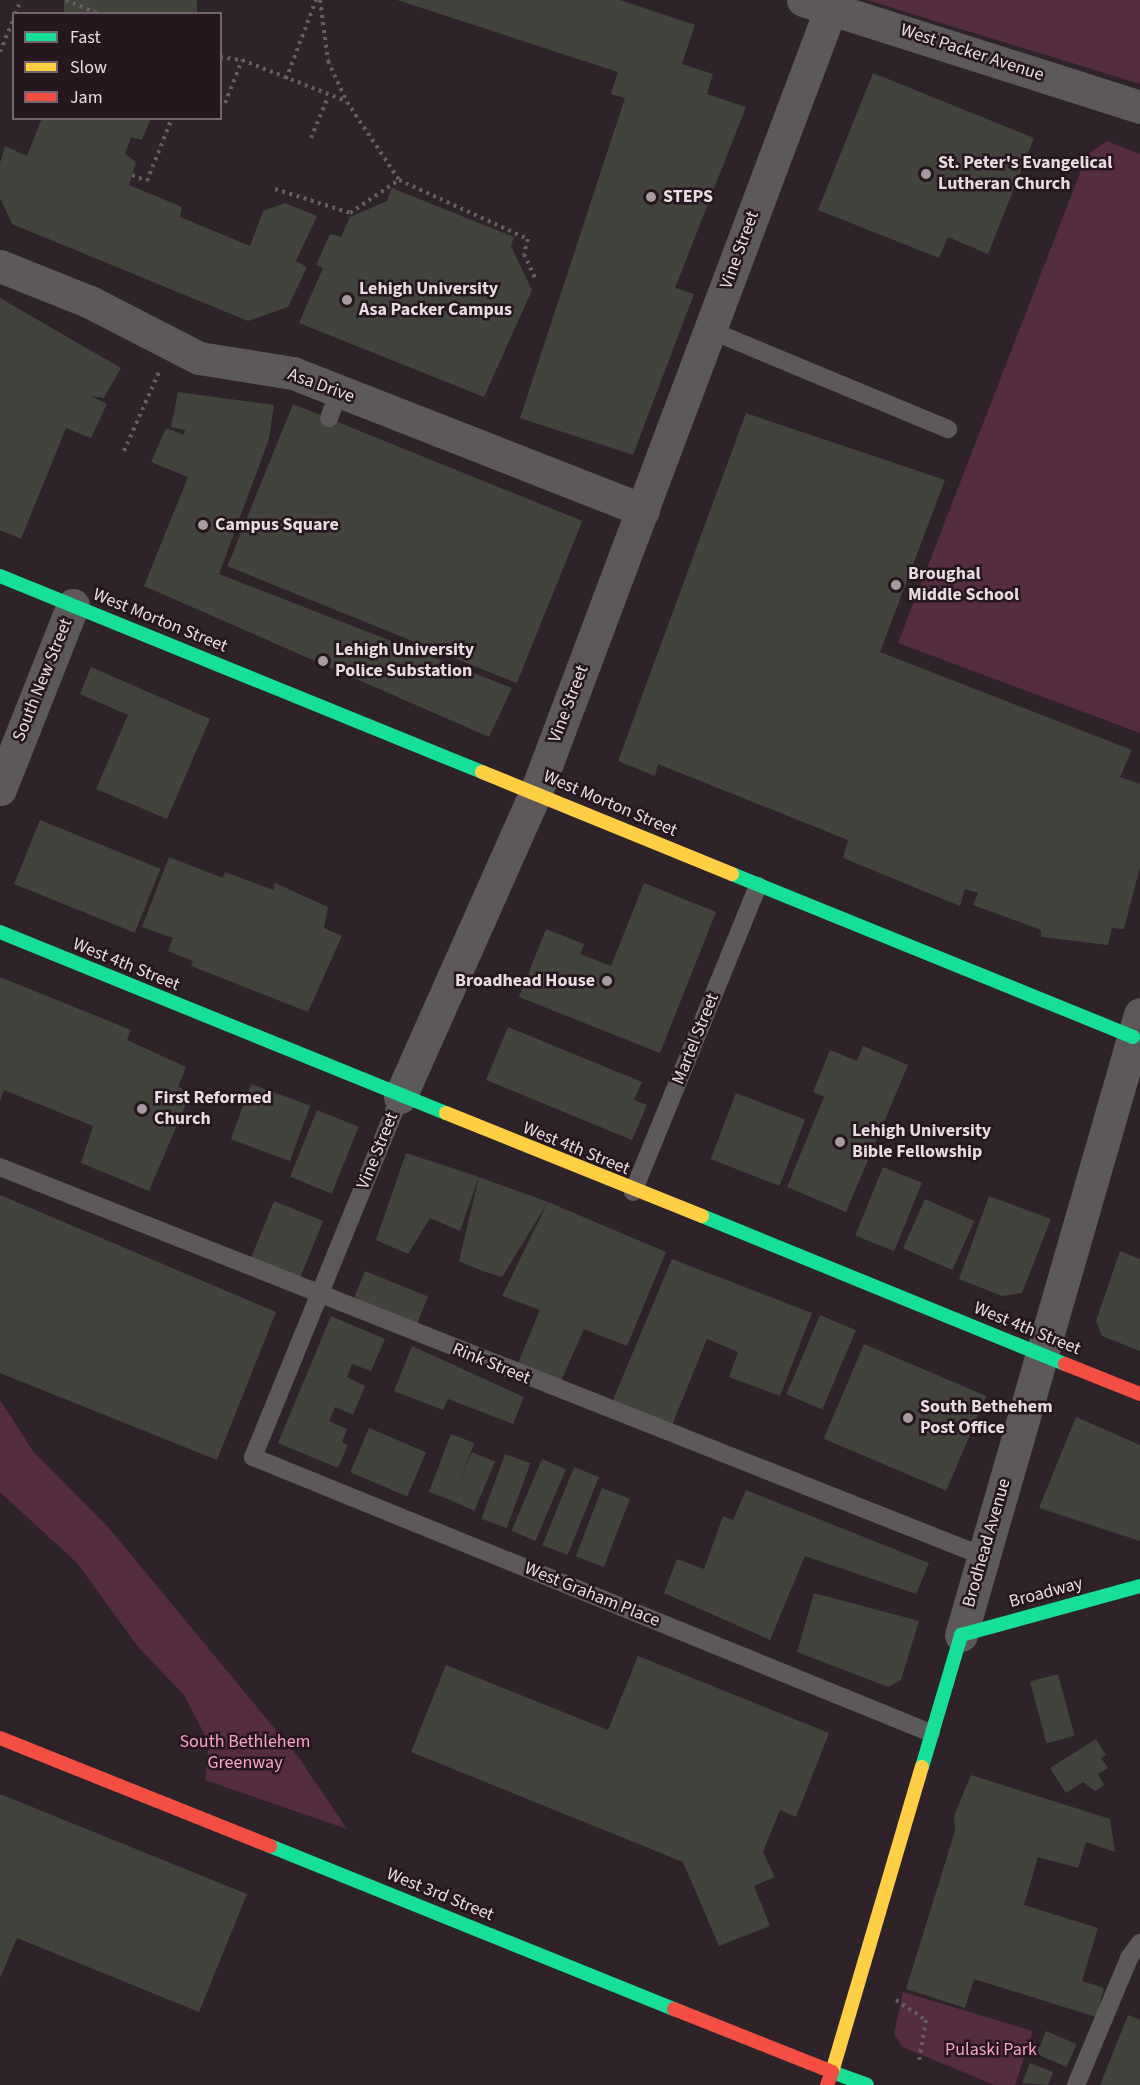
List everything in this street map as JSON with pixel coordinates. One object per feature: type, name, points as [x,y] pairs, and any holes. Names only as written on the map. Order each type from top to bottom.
[{"type":"main road","name":"West Morton Street","points":[[0,576],[536,792],[758,885],[1137,1025]]},
{"type":"main road","name":"West 4th Street","points":[[0,932],[633,1192],[1140,1394]]},
{"type":"main road","name":"Broadway","points":[[961,1635],[1140,1586]]},
{"type":"main road","name":"Brodhead Avenue","points":[[830,2078],[961,1635]]},
{"type":"main road","name":"West 3rd Street","points":[[0,1738],[830,2078],[867,2085]]},
{"type":"street","name":"West Packer Avenue","points":[[817,4],[1140,107]]},
{"type":"street","name":"Vine Street","points":[[400,1097],[536,792],[710,330],[817,4]]},
{"type":"street","name":"Asa Drive","points":[[0,266],[90,302],[199,358],[293,373],[334,405],[643,510]]},
{"type":"street","name":"South New Street","points":[[0,789],[73,605]]},
{"type":"street","name":"Brodhead Avenue","points":[[961,1635],[1137,1025]]},
{"type":"lane","points":[[710,330],[948,429]]},
{"type":"lane","name":"Martel Street","points":[[633,1192],[758,885]]},
{"type":"lane","name":"Vine Street","points":[[253,1457],[400,1097]]},
{"type":"lane","name":"Rink Street","points":[[0,1167],[791,1484],[984,1556]]},
{"type":"lane","name":"West Graham Place","points":[[253,1457],[931,1733]]},
{"type":"lane","points":[[1076,2085],[1128,1958],[1140,1943]]},
{"type":"path","points":[[66,0],[94,12]]},
{"type":"path","points":[[286,79],[318,0]]},
{"type":"path","points":[[318,0],[328,61],[347,102],[399,180],[528,239],[524,254],[536,278]]},
{"type":"path","points":[[0,52],[12,23]]},
{"type":"path","points":[[222,57],[242,60],[328,98],[347,102]]},
{"type":"path","points":[[225,103],[242,60]]},
{"type":"path","points":[[311,138],[328,98]]},
{"type":"path","points":[[132,175],[147,181],[170,120]]},
{"type":"path","points":[[275,189],[350,213],[399,180]]},
{"type":"path","points":[[124,451],[158,376]]},
{"type":"path","points":[[896,2000],[926,2020],[920,2061]]},
{"type":"green space","points":[[867,0],[1140,0],[1140,84]]},
{"type":"green space","points":[[1107,141],[1140,154],[1140,733],[898,643],[1087,155]]},
{"type":"green space","name":"South Bethlehem Greenway","points":[[0,1400],[33,1451],[109,1528],[299,1758],[347,1829],[205,1780],[209,1743],[184,1695],[139,1648],[77,1563],[0,1492]]},
{"type":"green space","name":"Pulaski Park","points":[[903,1992],[1033,2031],[1015,2085],[995,2085],[902,2047],[894,2034]]},
{"type":"building","points":[[64,0],[197,0],[197,12],[64,12]]},
{"type":"building","name":"STEPS","points":[[397,0],[620,0],[695,25],[682,64],[713,74],[707,94],[746,107],[675,288],[694,294],[633,455],[520,418],[625,98],[611,94],[618,72]]},
{"type":"building","name":"St. Peter's Evangelical Lutheran Church","points":[[873,73],[1034,138],[988,254],[948,237],[939,258],[818,210]]},
{"type":"building","points":[[41,120],[150,120],[142,140],[131,137],[125,154],[136,162],[129,185],[182,207],[180,217],[250,246],[263,211],[285,203],[317,216],[296,261],[307,267],[288,307],[248,321],[12,224],[0,198],[0,163],[5,146],[27,156]]},
{"type":"building","points":[[392,188],[514,237],[511,246],[532,290],[484,397],[299,323],[323,268],[316,265],[330,234],[341,237],[350,217],[387,201]]},
{"type":"building","points":[[0,298],[121,368],[104,398],[91,396],[107,404],[91,438],[66,428],[21,539],[0,530]]},
{"type":"building","name":"Campus Square","points":[[178,392],[274,405],[269,439],[219,574],[512,688],[489,737],[144,586],[188,477],[151,462],[166,428],[184,435],[185,430],[171,427]]},
{"type":"building","points":[[293,404],[582,521],[517,683],[227,566]]},
{"type":"building","name":"Broughal Middle School","points":[[746,413],[945,480],[880,652],[1132,750],[1120,777],[1140,784],[1140,867],[1124,929],[1112,928],[1108,945],[1041,937],[1041,930],[973,905],[978,893],[965,889],[960,906],[843,858],[848,840],[658,764],[655,776],[618,761]]},
{"type":"building","points":[[91,667],[210,719],[167,819],[96,789],[128,715],[80,694]]},
{"type":"building","points":[[40,820],[161,869],[135,933],[14,884]]},
{"type":"building","points":[[169,857],[223,878],[225,872],[273,890],[275,883],[328,907],[324,928],[342,936],[308,1012],[191,966],[193,961],[168,951],[173,938],[142,927]]},
{"type":"building","name":"Broadhead House","points":[[644,883],[716,912],[660,1053],[519,997],[546,929],[584,944],[580,954],[611,966]]},
{"type":"building","points":[[0,977],[131,1030],[127,1040],[186,1067],[178,1087],[191,1092],[149,1191],[81,1163],[93,1126],[4,1090],[0,1101]]},
{"type":"building","points":[[508,1027],[642,1082],[634,1100],[647,1105],[632,1140],[486,1080]]},
{"type":"building","name":"Lehigh University Bible Fellowship","points":[[863,1046],[908,1065],[846,1212],[787,1187],[824,1097],[813,1092],[830,1050],[857,1061]]},
{"type":"building","points":[[251,1084],[310,1106],[290,1161],[231,1139]]},
{"type":"building","points":[[736,1093],[805,1120],[780,1186],[711,1159]]},
{"type":"building","points":[[317,1110],[359,1127],[332,1194],[290,1177]]},
{"type":"building","points":[[406,1153],[479,1177],[460,1231],[430,1218],[408,1254],[376,1240]]},
{"type":"building","points":[[883,1167],[922,1183],[894,1251],[855,1236]]},
{"type":"building","points":[[479,1177],[548,1202],[502,1277],[459,1261]]},
{"type":"building","points":[[0,1195],[276,1312],[217,1460],[0,1373]]},
{"type":"building","points":[[989,1196],[1051,1219],[1022,1293],[1002,1296],[959,1279]]},
{"type":"building","points":[[925,1199],[974,1221],[952,1270],[903,1248]]},
{"type":"building","points":[[274,1201],[323,1221],[300,1278],[251,1258]]},
{"type":"building","points":[[548,1202],[666,1252],[627,1346],[584,1329],[561,1381],[518,1363],[540,1310],[502,1296]]},
{"type":"building","points":[[1120,1251],[1140,1259],[1140,1351],[1102,1336],[1096,1321]]},
{"type":"building","points":[[672,1259],[812,1313],[780,1396],[729,1377],[738,1352],[707,1339],[670,1430],[610,1407]]},
{"type":"building","points":[[365,1271],[428,1296],[416,1325],[353,1300]]},
{"type":"building","points":[[820,1315],[856,1330],[822,1409],[786,1394]]},
{"type":"building","points":[[331,1316],[385,1339],[371,1371],[352,1364],[347,1377],[365,1386],[353,1415],[335,1407],[329,1421],[347,1429],[342,1442],[348,1445],[338,1468],[278,1443]]},
{"type":"building","name":"South Bethehem Post Office","points":[[864,1344],[986,1396],[946,1491],[824,1439]]},
{"type":"building","points":[[412,1346],[524,1397],[513,1424],[448,1399],[443,1410],[394,1391]]},
{"type":"building","points":[[1076,1417],[1140,1445],[1140,1541],[1039,1508]]},
{"type":"building","points":[[369,1428],[426,1452],[407,1496],[350,1472]]},
{"type":"building","points":[[451,1434],[474,1443],[452,1501],[429,1492]]},
{"type":"building","points":[[472,1452],[495,1462],[474,1511],[451,1501]]},
{"type":"building","points":[[505,1454],[530,1463],[507,1528],[481,1519]]},
{"type":"building","points":[[542,1459],[566,1469],[535,1541],[512,1531]]},
{"type":"building","points":[[574,1467],[599,1477],[568,1555],[543,1545]]},
{"type":"building","points":[[602,1488],[630,1499],[604,1567],[576,1556]]},
{"type":"building","points":[[746,1490],[929,1563],[916,1594],[805,1556],[770,1640],[664,1593],[677,1559],[704,1569],[723,1516],[733,1520]]},
{"type":"building","points":[[814,1593],[919,1621],[901,1680],[888,1687],[797,1652]]},
{"type":"building","points":[[638,1656],[829,1733],[796,1817],[780,1810],[763,1852],[775,1877],[754,1886],[770,1926],[719,1946],[683,1862],[411,1752],[446,1665],[608,1730]]},
{"type":"building","points":[[1058,1674],[1075,1736],[1047,1743],[1030,1682]]},
{"type":"building","points":[[1096,1739],[1106,1755],[1101,1758],[1108,1768],[1098,1774],[1104,1785],[1095,1791],[1083,1782],[1066,1793],[1050,1768]]},
{"type":"building","points":[[971,1775],[1110,1819],[1115,1852],[1086,1842],[1078,1868],[1038,1857],[1024,1905],[1098,1928],[1082,1981],[1104,1988],[1096,2017],[974,1979],[965,2008],[906,1989],[955,1831],[954,1816]]},
{"type":"building","points":[[0,1794],[247,1894],[199,2012],[17,1938],[0,1978]]},
{"type":"building","points":[[1128,2015],[1140,2020],[1140,2085],[1100,2085]]},
{"type":"building","points":[[1046,2031],[1076,2044],[1067,2067],[1036,2054]]},
{"type":"building","points":[[1030,2063],[1053,2072],[1048,2085],[1022,2083]]},
{"type":"traffic: fast","points":[[0,576],[482,772]]},
{"type":"traffic: fast","points":[[732,874],[1133,1037]]},
{"type":"traffic: fast","points":[[0,932],[446,1113]]},
{"type":"traffic: fast","points":[[702,1216],[1065,1364]]},
{"type":"traffic: fast","points":[[922,1767],[961,1635],[1140,1586]]},
{"type":"traffic: fast","points":[[270,1846],[674,2009]]},
{"type":"traffic: fast","points":[[832,2072],[867,2085]]},
{"type":"traffic: slow","points":[[482,772],[732,874]]},
{"type":"traffic: slow","points":[[446,1113],[702,1216]]},
{"type":"traffic: slow","points":[[832,2072],[922,1767]]},
{"type":"traffic: jam","points":[[1065,1364],[1140,1394]]},
{"type":"traffic: jam","points":[[0,1738],[270,1846]]},
{"type":"traffic: jam","points":[[674,2009],[832,2072],[827,2085]]},
{"type":"place","name":"St. Peter's Evangelical Lutheran Church","points":[[926,174]]},
{"type":"place","name":"STEPS","points":[[651,197]]},
{"type":"place","name":"Lehigh University Asa Packer Campus","points":[[347,300]]},
{"type":"place","name":"Campus Square","points":[[203,525]]},
{"type":"place","name":"Broughal Middle School","points":[[896,585]]},
{"type":"place","name":"Lehigh University Police Substation","points":[[323,661]]},
{"type":"place","name":"Broadhead House","points":[[607,981]]},
{"type":"place","name":"First Reformed Church","points":[[142,1109]]},
{"type":"place","name":"Lehigh University Bible Fellowship","points":[[840,1142]]},
{"type":"place","name":"South Bethehem Post Office","points":[[908,1418]]}]
